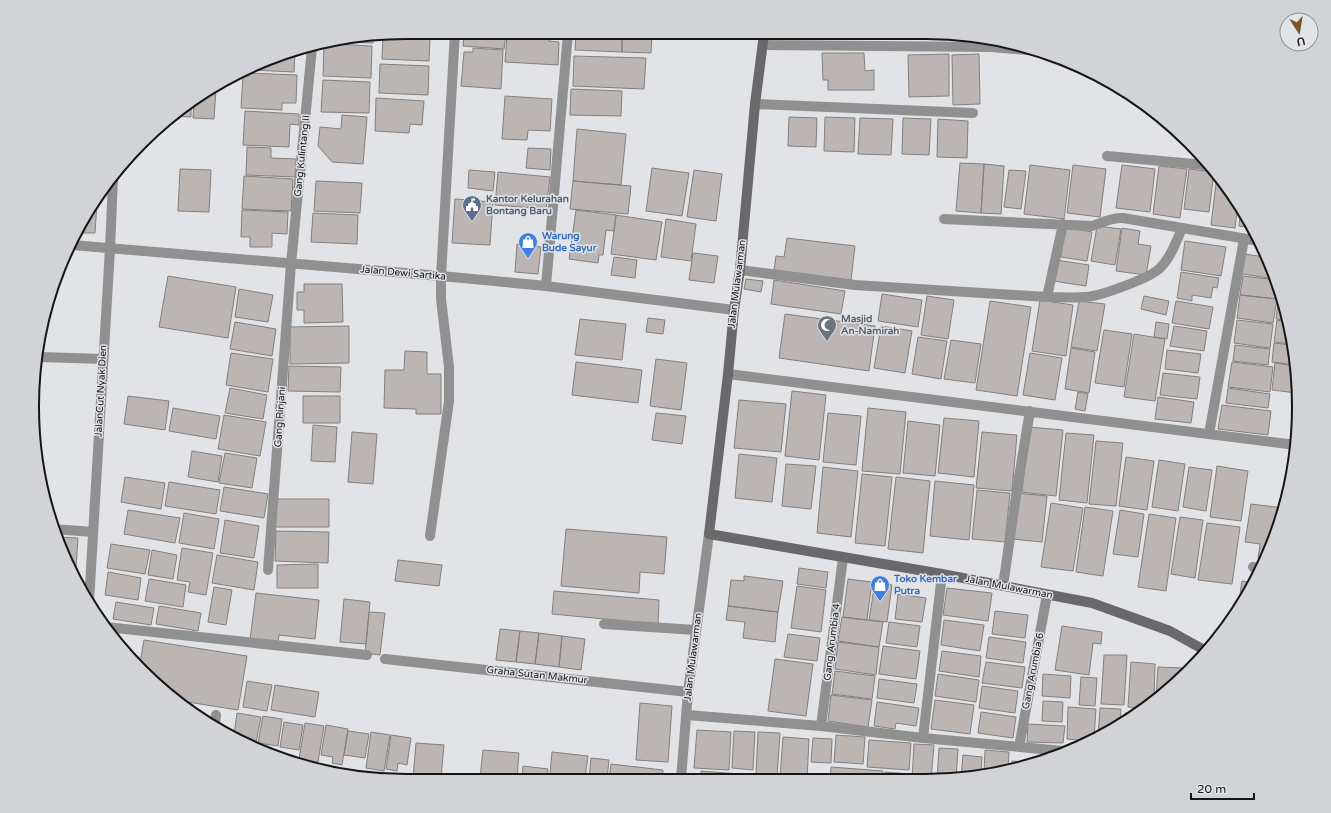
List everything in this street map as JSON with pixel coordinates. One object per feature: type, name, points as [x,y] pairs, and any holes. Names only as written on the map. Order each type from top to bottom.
[{"type":"street","points":[[430,536],[449,401],[449,367],[441,298],[441,276],[454,39]]},
{"type":"street","points":[[546,286],[567,39]]},
{"type":"street","name":"Jalan Mulawarman","points":[[681,774],[688,692],[728,374],[734,310],[740,270],[755,104],[764,39]]},
{"type":"street","points":[[763,44],[978,43]]},
{"type":"street","name":"Gang Kulintang II","points":[[291,264],[312,52]]},
{"type":"street","points":[[755,104],[973,113]]},
{"type":"street","points":[[1107,156],[1202,165]]},
{"type":"street","name":"JalanCut Nyak Dien","points":[[90,592],[113,186]]},
{"type":"street","points":[[944,219],[1092,226],[1115,217],[1252,240]]},
{"type":"street","points":[[1046,297],[1063,224]]},
{"type":"street","points":[[740,270],[855,285],[1046,297],[1088,297],[1108,292],[1159,270],[1167,260],[1182,228]]},
{"type":"street","points":[[1209,434],[1244,239]]},
{"type":"street","name":"Jalan Dewi Sartika","points":[[76,246],[546,286],[734,310]]},
{"type":"street","name":"Gang Rinjani","points":[[268,570],[291,264]]},
{"type":"street","points":[[42,357],[103,359]]},
{"type":"street","points":[[728,374],[1290,444]]},
{"type":"street","points":[[1003,586],[1030,411]]},
{"type":"street","points":[[61,530],[93,532]]},
{"type":"street","name":"Jalan Mulawarman","points":[[708,534],[942,574],[1092,603],[1170,631],[1201,648]]},
{"type":"street","name":"Gang Arumbia 4","points":[[821,726],[843,558]]},
{"type":"street","points":[[923,738],[942,574]]},
{"type":"street","name":"Gang Arumbia 6","points":[[1019,747],[1047,595]]},
{"type":"street","points":[[604,624],[696,630]]},
{"type":"street","points":[[113,627],[367,655]]},
{"type":"street","name":"Graha Sutan Makmur","points":[[386,659],[688,692]]},
{"type":"street","points":[[687,715],[821,726],[923,738],[1054,750]]},
{"type":"building","points":[[430,39],[429,61],[382,59],[383,40]]},
{"type":"building","points":[[464,39],[505,39],[504,49],[463,46]]},
{"type":"building","points":[[507,39],[549,39],[549,41],[559,42],[558,65],[505,62]]},
{"type":"building","points":[[576,39],[622,39],[622,52],[575,50]]},
{"type":"building","points":[[622,39],[652,39],[651,53],[622,52]]},
{"type":"building","points":[[373,41],[373,43],[357,42]]},
{"type":"building","points":[[344,45],[372,46],[371,78],[323,76],[324,49]]},
{"type":"building","points":[[473,48],[503,50],[501,89],[461,86],[464,52],[473,52]]},
{"type":"building","points":[[822,53],[864,53],[865,71],[874,70],[874,90],[828,90],[828,80],[823,80]]},
{"type":"building","points":[[949,54],[949,96],[909,97],[908,55]]},
{"type":"building","points":[[979,54],[980,104],[953,105],[952,55]]},
{"type":"building","points":[[574,56],[646,58],[644,89],[573,86]]},
{"type":"building","points":[[295,57],[294,72],[259,70]]},
{"type":"building","points":[[380,64],[429,66],[428,95],[379,93]]},
{"type":"building","points":[[252,73],[297,75],[296,103],[282,103],[282,110],[241,108],[243,78]]},
{"type":"building","points":[[323,80],[370,82],[369,113],[321,112]]},
{"type":"building","points":[[571,89],[622,91],[621,116],[570,115]]},
{"type":"building","points":[[216,92],[214,119],[193,118],[194,107]]},
{"type":"building","points":[[505,96],[552,99],[550,131],[528,130],[527,140],[502,139]]},
{"type":"building","points":[[376,98],[424,101],[422,125],[410,124],[409,133],[375,131]]},
{"type":"building","points":[[191,109],[191,117],[181,116]]},
{"type":"building","points":[[245,111],[299,114],[299,125],[290,124],[289,147],[243,145]]},
{"type":"building","points":[[342,115],[367,117],[363,164],[332,162],[318,146],[320,127],[341,129]]},
{"type":"building","points":[[789,117],[817,118],[816,147],[788,146]]},
{"type":"building","points":[[825,117],[855,118],[854,152],[824,151]]},
{"type":"building","points":[[860,118],[893,119],[891,155],[858,154]]},
{"type":"building","points":[[903,118],[931,119],[929,155],[902,154]]},
{"type":"building","points":[[938,119],[968,121],[967,158],[937,157]]},
{"type":"building","points":[[577,129],[626,134],[621,185],[573,181]]},
{"type":"building","points":[[247,147],[271,148],[271,158],[296,159],[295,177],[246,175]]},
{"type":"building","points":[[528,148],[551,149],[550,170],[526,168]]},
{"type":"building","points":[[960,163],[984,164],[981,213],[956,211]]},
{"type":"building","points":[[984,164],[1004,166],[1001,214],[981,213]]},
{"type":"building","points":[[1030,165],[1070,170],[1064,219],[1024,214]]},
{"type":"building","points":[[1073,165],[1106,169],[1100,217],[1067,213]]},
{"type":"building","points":[[1122,165],[1155,169],[1150,212],[1116,208]]},
{"type":"building","points":[[1159,166],[1187,169],[1180,218],[1153,214]]},
{"type":"building","points":[[652,168],[689,173],[682,216],[646,211]]},
{"type":"building","points":[[180,169],[211,170],[209,212],[178,211]]},
{"type":"building","points":[[1189,169],[1207,171],[1213,179],[1209,212],[1184,209]]},
{"type":"building","points":[[469,170],[495,172],[493,191],[468,188]]},
{"type":"building","points":[[694,170],[722,174],[716,221],[687,217]]},
{"type":"building","points":[[1009,170],[1026,171],[1021,209],[1004,207]]},
{"type":"building","points":[[498,172],[550,177],[546,209],[495,205]]},
{"type":"building","points":[[244,176],[293,179],[291,211],[242,209]]},
{"type":"building","points":[[316,181],[362,183],[360,213],[314,211]]},
{"type":"building","points":[[573,181],[631,186],[628,214],[570,209]]},
{"type":"building","points":[[1216,183],[1237,213],[1235,228],[1211,225]]},
{"type":"building","name":"Kantor Kelurahan Bontang Baru","points":[[455,199],[493,202],[490,245],[452,243]]},
{"type":"building","points":[[97,209],[95,233],[83,233]]},
{"type":"building","points":[[242,210],[288,212],[287,234],[272,233],[272,247],[250,247],[250,237],[241,237]]},
{"type":"building","points":[[576,210],[616,215],[614,231],[606,230],[603,255],[599,255],[598,263],[569,259]]},
{"type":"building","points":[[313,213],[358,215],[357,244],[311,242]]},
{"type":"building","points":[[616,215],[662,222],[656,260],[611,254]]},
{"type":"building","points":[[1240,218],[1245,227],[1239,226]]},
{"type":"building","points":[[666,219],[696,224],[691,261],[661,257]]},
{"type":"building","points":[[1097,226],[1121,229],[1115,265],[1091,261]]},
{"type":"building","points":[[1065,227],[1092,232],[1087,261],[1061,257]]},
{"type":"building","points":[[1122,228],[1140,231],[1138,244],[1151,246],[1146,275],[1116,271]]},
{"type":"building","points":[[787,238],[855,246],[851,280],[774,270],[776,256],[784,257]]},
{"type":"building","points":[[1185,241],[1226,247],[1221,276],[1181,270]]},
{"type":"building","name":"Warung Bude Sayur","points":[[517,244],[541,247],[538,274],[515,272]]},
{"type":"building","points":[[693,253],[718,256],[714,283],[689,280]]},
{"type":"building","points":[[1244,254],[1260,256],[1268,278],[1242,274]]},
{"type":"building","points":[[614,257],[637,260],[635,278],[611,275]]},
{"type":"building","points":[[1056,260],[1089,265],[1086,286],[1053,281]]},
{"type":"building","points":[[1181,272],[1219,278],[1217,288],[1213,287],[1211,298],[1192,295],[1192,301],[1177,298]]},
{"type":"building","points":[[168,276],[236,287],[228,338],[159,327]]},
{"type":"building","points":[[1243,276],[1269,279],[1275,299],[1240,295]]},
{"type":"building","points":[[746,279],[763,281],[761,292],[744,289]]},
{"type":"building","points":[[774,280],[845,291],[841,314],[771,304]]},
{"type":"building","points":[[304,284],[342,284],[343,322],[304,323],[304,310],[297,310],[297,292],[304,292]]},
{"type":"building","points":[[239,289],[273,295],[268,322],[235,317]]},
{"type":"building","points":[[882,294],[922,300],[918,327],[878,321]]},
{"type":"building","points":[[1240,295],[1275,299],[1276,303],[1273,323],[1237,318]]},
{"type":"building","points":[[927,296],[954,300],[948,339],[921,335]]},
{"type":"building","points":[[1144,296],[1169,301],[1166,315],[1141,309]]},
{"type":"building","points":[[1040,300],[1073,305],[1066,356],[1032,351]]},
{"type":"building","points":[[990,301],[1031,307],[1017,396],[976,390]]},
{"type":"building","points":[[1079,301],[1105,304],[1097,351],[1071,347]]},
{"type":"building","points":[[1176,301],[1213,307],[1209,329],[1172,323]]},
{"type":"building","points":[[1278,306],[1281,319],[1276,319]]},
{"type":"building","name":"Masjid An-Namirah","points":[[785,314],[875,326],[869,371],[779,358]]},
{"type":"building","points":[[648,318],[665,320],[663,334],[646,332]]},
{"type":"building","points":[[580,319],[626,324],[622,360],[575,355]]},
{"type":"building","points":[[1237,320],[1273,324],[1270,348],[1234,343]]},
{"type":"building","points":[[1277,320],[1281,321],[1286,343],[1274,342]]},
{"type":"building","points":[[235,322],[276,329],[272,356],[230,349]]},
{"type":"building","points":[[1156,322],[1169,324],[1167,339],[1154,337]]},
{"type":"building","points":[[349,326],[349,363],[290,364],[290,327]]},
{"type":"building","points":[[881,326],[912,331],[905,373],[874,368]]},
{"type":"building","points":[[1174,326],[1207,331],[1204,351],[1170,346]]},
{"type":"building","points":[[1104,330],[1132,334],[1124,387],[1095,383]]},
{"type":"building","points":[[1134,334],[1165,339],[1155,401],[1124,397]]},
{"type":"building","points":[[918,337],[947,341],[941,379],[912,374]]},
{"type":"building","points":[[951,340],[981,344],[975,383],[944,379]]},
{"type":"building","points":[[1274,343],[1287,344],[1289,364],[1272,362]]},
{"type":"building","points":[[1235,345],[1270,349],[1268,365],[1233,361]]},
{"type":"building","points":[[1071,348],[1095,352],[1089,393],[1065,389]]},
{"type":"building","points":[[1167,350],[1201,354],[1198,373],[1165,369]]},
{"type":"building","points":[[405,351],[427,352],[427,374],[441,374],[441,414],[416,414],[416,409],[384,408],[385,370],[404,370]]},
{"type":"building","points":[[231,353],[273,359],[268,392],[226,385]]},
{"type":"building","points":[[1030,353],[1062,358],[1055,400],[1023,395]]},
{"type":"building","points":[[656,359],[687,363],[681,410],[650,406]]},
{"type":"building","points":[[576,362],[642,370],[638,403],[572,395]]},
{"type":"building","points":[[1232,362],[1273,367],[1270,392],[1228,387]]},
{"type":"building","points":[[1275,363],[1290,365],[1291,392],[1272,390]]},
{"type":"building","points":[[289,366],[341,367],[340,392],[288,391]]},
{"type":"building","points":[[1163,373],[1200,377],[1197,399],[1160,395]]},
{"type":"building","points":[[230,388],[267,395],[263,419],[225,413]]},
{"type":"building","points":[[1228,388],[1270,394],[1268,408],[1226,403]]},
{"type":"building","points":[[792,391],[826,395],[819,460],[785,456]]},
{"type":"building","points":[[1078,392],[1088,394],[1085,411],[1075,409]]},
{"type":"building","points":[[128,396],[169,401],[165,430],[124,424]]},
{"type":"building","points":[[303,396],[340,396],[340,423],[303,423]]},
{"type":"building","points":[[1158,397],[1194,402],[1191,423],[1155,419]]},
{"type":"building","points":[[739,400],[786,404],[781,452],[734,448]]},
{"type":"building","points":[[1222,405],[1271,411],[1268,435],[1218,429]]},
{"type":"building","points":[[173,408],[220,416],[216,439],[169,431]]},
{"type":"building","points":[[868,408],[906,412],[900,474],[862,471]]},
{"type":"building","points":[[656,413],[686,416],[682,444],[652,440]]},
{"type":"building","points":[[828,413],[861,416],[856,465],[823,462]]},
{"type":"building","points":[[224,415],[266,422],[260,456],[218,449]]},
{"type":"building","points":[[944,418],[979,421],[974,477],[938,473]]},
{"type":"building","points":[[908,421],[940,425],[935,476],[903,473]]},
{"type":"building","points":[[313,425],[337,427],[335,462],[311,461]]},
{"type":"building","points":[[1029,427],[1063,430],[1056,496],[1022,492]]},
{"type":"building","points":[[352,432],[377,434],[373,484],[348,482]]},
{"type":"building","points":[[982,432],[1017,435],[1012,491],[976,488]]},
{"type":"building","points":[[1066,433],[1094,435],[1087,503],[1059,500]]},
{"type":"building","points":[[1096,441],[1123,443],[1116,506],[1089,504]]},
{"type":"building","points":[[192,451],[222,456],[218,482],[188,477]]},
{"type":"building","points":[[225,453],[257,458],[252,488],[219,483]]},
{"type":"building","points":[[739,454],[777,458],[772,502],[735,498]]},
{"type":"building","points":[[1126,457],[1154,461],[1147,510],[1119,506]]},
{"type":"building","points":[[1159,460],[1185,464],[1178,511],[1152,507]]},
{"type":"building","points":[[786,464],[816,466],[811,509],[782,506]]},
{"type":"building","points":[[1217,466],[1248,471],[1241,521],[1210,517]]},
{"type":"building","points":[[823,467],[858,471],[851,537],[817,533]]},
{"type":"building","points":[[1189,467],[1212,470],[1206,511],[1183,507]]},
{"type":"building","points":[[862,474],[892,477],[885,546],[855,543]]},
{"type":"building","points":[[125,477],[165,483],[161,509],[121,502]]},
{"type":"building","points":[[896,477],[930,481],[923,553],[888,549]]},
{"type":"building","points":[[935,481],[974,485],[969,540],[930,536]]},
{"type":"building","points":[[169,482],[220,490],[216,514],[165,506]]},
{"type":"building","points":[[224,487],[268,494],[264,518],[220,511]]},
{"type":"building","points":[[977,490],[1010,493],[1005,542],[972,539]]},
{"type":"building","points":[[1017,493],[1047,496],[1042,542],[1012,539]]},
{"type":"building","points":[[275,499],[329,499],[329,527],[274,527]]},
{"type":"building","points":[[1051,503],[1083,508],[1073,571],[1041,567]]},
{"type":"building","points":[[1251,504],[1277,507],[1259,558],[1260,544],[1245,542]]},
{"type":"building","points":[[1085,507],[1113,511],[1103,576],[1076,572]]},
{"type":"building","points":[[128,510],[180,518],[175,543],[124,534]]},
{"type":"building","points":[[1120,510],[1144,514],[1138,557],[1113,554]]},
{"type":"building","points":[[184,513],[219,519],[214,549],[179,543]]},
{"type":"building","points":[[1149,514],[1176,518],[1166,591],[1138,587]]},
{"type":"building","points":[[1180,517],[1203,520],[1195,578],[1171,574]]},
{"type":"building","points":[[225,520],[259,526],[254,558],[220,553]]},
{"type":"building","points":[[1207,523],[1240,527],[1232,584],[1198,580]]},
{"type":"building","points":[[566,529],[667,537],[664,574],[640,572],[639,593],[561,586]]},
{"type":"building","points":[[276,531],[329,532],[328,563],[275,561]]},
{"type":"building","points":[[63,537],[78,538],[76,567]]},
{"type":"building","points":[[111,544],[150,550],[145,574],[107,568]]},
{"type":"building","points":[[182,548],[213,553],[206,595],[188,592],[190,582],[177,580]]},
{"type":"building","points":[[152,550],[177,555],[173,579],[148,575]]},
{"type":"building","points":[[217,555],[258,562],[254,590],[212,583]]},
{"type":"building","points":[[398,560],[442,565],[439,586],[395,581]]},
{"type":"building","points":[[318,564],[318,588],[277,588],[277,565]]},
{"type":"building","points":[[799,568],[828,572],[826,588],[797,584]]},
{"type":"building","points":[[108,572],[141,578],[138,600],[105,595]]},
{"type":"building","points":[[744,576],[783,581],[778,612],[728,606],[731,580],[744,581]]},
{"type":"building","points":[[149,579],[186,585],[183,607],[145,601]]},
{"type":"building","points":[[848,579],[872,582],[867,620],[843,617]]},
{"type":"building","points":[[1242,581],[1247,582],[1243,590],[1240,595]]},
{"type":"building","name":"Toko Kembar Putra","points":[[875,582],[892,585],[887,622],[869,620]]},
{"type":"building","points":[[797,586],[826,590],[821,632],[791,628]]},
{"type":"building","points":[[214,587],[232,590],[226,625],[208,622]]},
{"type":"building","points":[[947,588],[992,593],[988,621],[943,615]]},
{"type":"building","points":[[554,591],[659,600],[658,624],[552,614]]},
{"type":"building","points":[[256,593],[319,600],[315,639],[279,635],[278,643],[250,640]]},
{"type":"building","points":[[898,594],[926,598],[922,622],[895,619]]},
{"type":"building","points":[[344,599],[370,602],[366,644],[340,642]]},
{"type":"building","points":[[116,602],[154,608],[151,625],[113,619]]},
{"type":"building","points":[[159,606],[201,613],[198,631],[156,624]]},
{"type":"building","points":[[728,606],[778,612],[775,642],[743,638],[745,622],[726,620]]},
{"type":"building","points":[[995,611],[1028,615],[1025,638],[992,634]]},
{"type":"building","points":[[369,612],[385,613],[380,655],[365,653]]},
{"type":"building","points":[[842,617],[883,622],[879,647],[838,641]]},
{"type":"building","points":[[944,620],[984,625],[980,651],[941,645]]},
{"type":"building","points":[[889,622],[920,626],[917,647],[886,643]]},
{"type":"building","points":[[1062,626],[1102,632],[1101,644],[1093,643],[1089,675],[1055,670]]},
{"type":"building","points":[[500,629],[520,631],[516,662],[496,660]]},
{"type":"building","points":[[520,631],[539,633],[535,664],[516,662]]},
{"type":"building","points":[[539,633],[562,636],[559,667],[535,664]]},
{"type":"building","points":[[788,634],[820,638],[817,661],[784,657]]},
{"type":"building","points":[[562,636],[585,639],[581,670],[559,667]]},
{"type":"building","points":[[989,637],[1026,642],[1023,663],[986,658]]},
{"type":"building","points":[[144,640],[247,656],[238,710],[189,702],[164,683],[141,660]]},
{"type":"building","points":[[838,642],[879,647],[876,675],[835,669]]},
{"type":"building","points":[[883,646],[920,651],[916,679],[879,674]]},
{"type":"building","points":[[942,651],[981,656],[979,677],[939,671]]},
{"type":"building","points":[[1104,655],[1127,655],[1124,705],[1101,704]]},
{"type":"building","points":[[775,659],[813,664],[806,716],[768,711]]},
{"type":"building","points":[[986,662],[1025,667],[1022,688],[982,683]]},
{"type":"building","points":[[1131,662],[1155,664],[1154,693],[1135,707],[1128,707]]},
{"type":"building","points":[[1158,667],[1182,668],[1167,683],[1156,691]]},
{"type":"building","points":[[835,671],[875,676],[872,699],[832,694]]},
{"type":"building","points":[[938,674],[979,680],[976,702],[935,696]]},
{"type":"building","points":[[1043,674],[1071,676],[1070,698],[1042,696]]},
{"type":"building","points":[[1081,677],[1097,678],[1095,706],[1079,705]]},
{"type":"building","points":[[879,679],[917,684],[914,703],[877,698]]},
{"type":"building","points":[[247,681],[272,685],[267,711],[243,707]]},
{"type":"building","points":[[275,685],[319,692],[315,717],[271,710]]},
{"type":"building","points":[[982,686],[1018,691],[1015,713],[979,708]]},
{"type":"building","points":[[831,695],[872,700],[868,727],[828,721]]},
{"type":"building","points":[[935,700],[974,705],[970,734],[931,729]]},
{"type":"building","points":[[1043,701],[1063,702],[1062,722],[1042,721]]},
{"type":"building","points":[[877,702],[919,708],[916,726],[896,723],[895,729],[874,726]]},
{"type":"building","points":[[640,703],[672,706],[668,762],[636,760]]},
{"type":"building","points":[[1068,707],[1096,709],[1094,732],[1078,740],[1067,739]]},
{"type":"building","points":[[1100,708],[1121,709],[1120,717],[1098,730]]},
{"type":"building","points":[[981,712],[1016,717],[1013,738],[978,733]]},
{"type":"building","points":[[237,713],[261,717],[256,742],[235,731]]},
{"type":"building","points":[[263,716],[282,719],[278,746],[258,742]]},
{"type":"building","points":[[284,722],[303,725],[299,750],[280,747]]},
{"type":"building","points":[[305,723],[324,726],[318,762],[299,757]]},
{"type":"building","points":[[1028,724],[1065,726],[1063,743],[1027,742]]},
{"type":"building","points":[[326,725],[348,729],[342,765],[332,763],[333,757],[321,755]]},
{"type":"building","points":[[697,730],[731,732],[729,770],[694,768]]},
{"type":"building","points":[[348,731],[369,734],[365,758],[344,755]]},
{"type":"building","points":[[734,731],[755,732],[753,770],[732,768]]},
{"type":"building","points":[[371,732],[390,735],[384,771],[366,768]]},
{"type":"building","points":[[758,732],[780,733],[777,774],[756,774]]},
{"type":"building","points":[[391,735],[411,738],[407,765],[398,763],[397,771],[386,769]]},
{"type":"building","points":[[836,735],[865,737],[863,764],[834,762]]},
{"type":"building","points":[[783,737],[809,739],[807,774],[780,774]]},
{"type":"building","points":[[813,738],[832,739],[831,763],[811,762]]},
{"type":"building","points":[[869,740],[911,743],[909,770],[867,767]]},
{"type":"building","points":[[416,743],[444,745],[441,774],[413,774]]},
{"type":"building","points":[[914,744],[934,745],[932,774],[912,774]]},
{"type":"building","points":[[939,748],[958,749],[956,772],[937,773]]},
{"type":"building","points":[[483,750],[519,753],[517,774],[480,774]]},
{"type":"building","points":[[985,750],[1009,752],[1008,764],[984,769]]},
{"type":"building","points":[[552,752],[588,756],[586,774],[550,774]]},
{"type":"building","points":[[963,755],[982,757],[981,769],[962,772]]},
{"type":"building","points":[[591,758],[609,760],[608,774],[589,774]]},
{"type":"building","points":[[611,764],[663,770],[663,774],[610,774]]},
{"type":"building","points":[[523,766],[548,769],[548,774],[522,774]]},
{"type":"building","points":[[831,767],[883,771],[883,774],[830,774]]},
{"type":"building","points":[[701,771],[740,774],[701,774]]},
{"type":"building","points":[[885,772],[910,774],[885,774]]},
{"type":"place","name":"Kantor Kelurahan Bontang Baru","points":[[472,222]]},
{"type":"place","name":"Warung Bude Sayur","points":[[528,259]]},
{"type":"place","name":"Masjid An-Namirah","points":[[827,342]]},
{"type":"place","name":"Toko Kembar Putra","points":[[880,602]]}]
